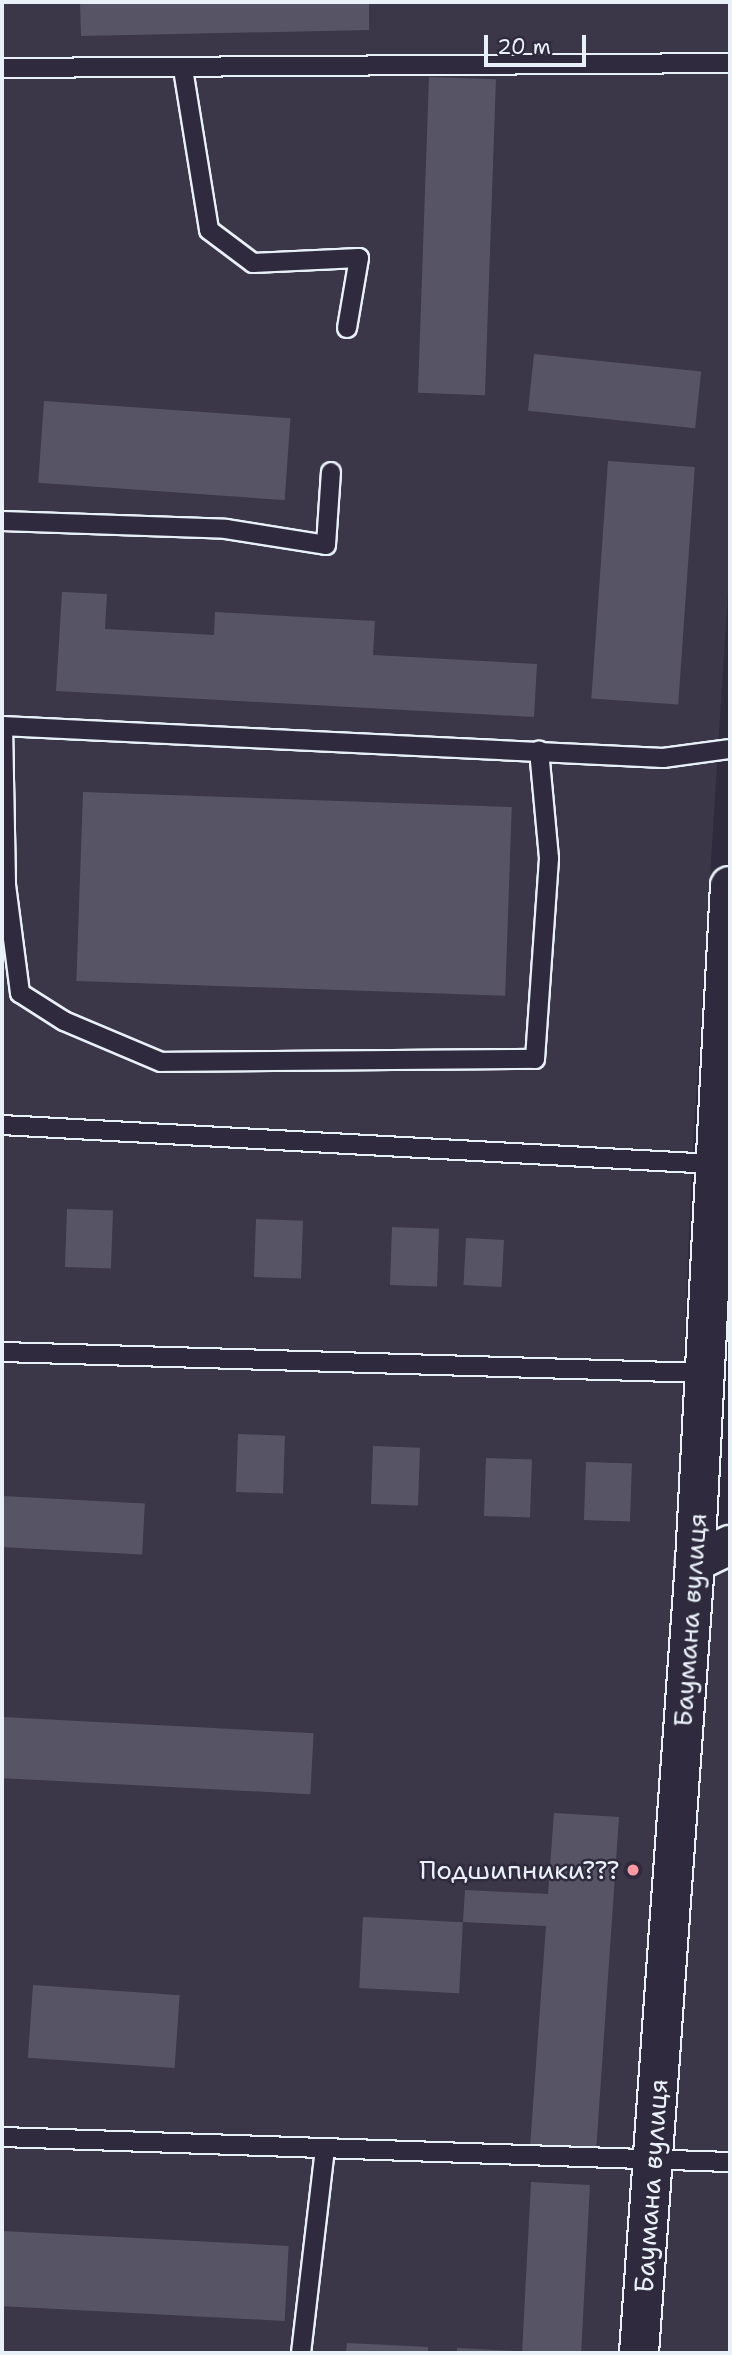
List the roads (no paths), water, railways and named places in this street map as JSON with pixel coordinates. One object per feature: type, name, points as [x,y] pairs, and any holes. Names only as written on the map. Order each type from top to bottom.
[{"type":"main road","name":"Баумана вулиця","points":[[639,2353],[695,1562],[713,1164],[730,886]]},
{"type":"main road","points":[[695,1562],[730,1545]]},
{"type":"lane","points":[[2,68],[183,69],[730,63]]},
{"type":"lane","points":[[183,69],[209,230],[253,263],[359,258],[347,328]]},
{"type":"lane","points":[[2,521],[226,529],[326,545],[331,472]]},
{"type":"lane","points":[[539,750],[549,858],[535,1059],[160,1062],[64,1021],[20,993],[6,885],[2,726],[142,736],[539,750],[663,758],[730,749]]},
{"type":"lane","points":[[2,1125],[713,1164]]},
{"type":"lane","points":[[2,1352],[704,1373]]},
{"type":"lane","points":[[2,2137],[730,2162]]},
{"type":"lane","points":[[300,2353],[325,2148]]},
{"type":"place","name":"Подшипники???","points":[[633,1870]]}]
